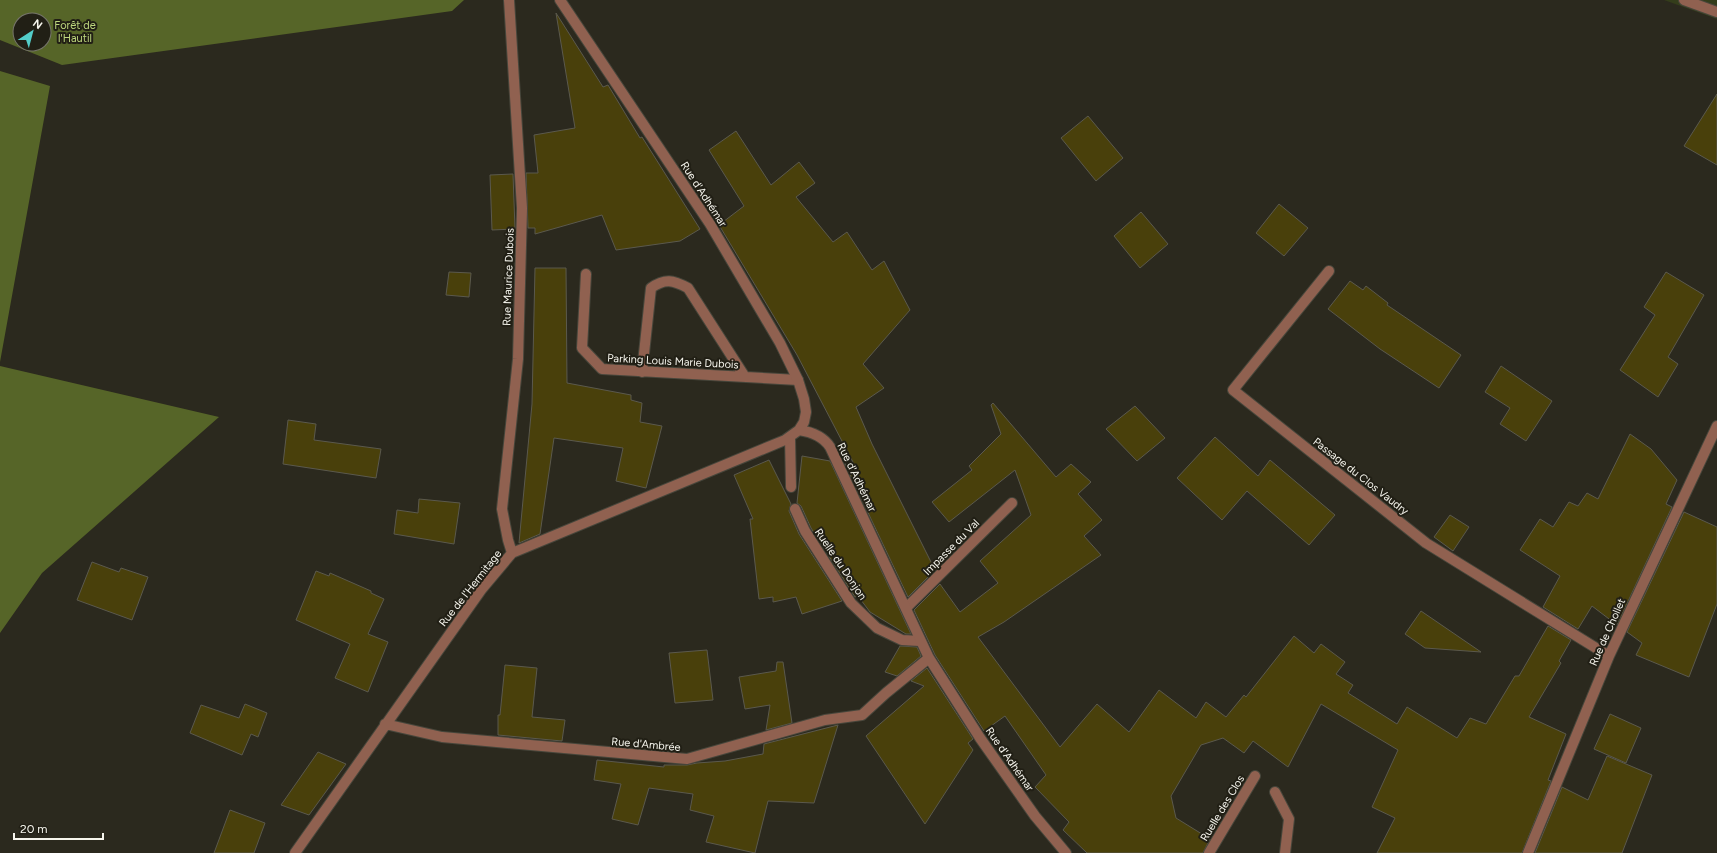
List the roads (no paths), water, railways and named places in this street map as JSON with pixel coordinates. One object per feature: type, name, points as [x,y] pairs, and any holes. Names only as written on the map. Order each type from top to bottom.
[{"type":"street","name":"Rue Maurice Dubois","points":[[509,0],[522,208],[518,359],[502,509],[512,553]]},
{"type":"street","name":"Rue d'Adhémar","points":[[560,0],[710,224],[780,343],[798,380],[804,399],[806,412],[804,422],[799,430],[812,432],[827,442],[830,447],[929,658],[980,738],[1035,816],[1066,853]]},
{"type":"street","points":[[1684,0],[1717,12]]},
{"type":"street","name":"Passage du Clos Vaudry","points":[[1329,271],[1233,390],[1426,543],[1609,656]]},
{"type":"street","name":"Parking Louis Marie Dubois","points":[[586,274],[582,348],[602,369],[798,380]]},
{"type":"street","points":[[642,372],[651,288],[659,282],[675,281],[688,288],[745,377]]},
{"type":"street","name":"Rue de Chollet","points":[[1528,853],[1609,656],[1717,426]]},
{"type":"street","name":"Rue de l'Hermitage","points":[[295,853],[481,590],[512,553],[778,443],[790,437],[799,430]]},
{"type":"street","points":[[790,437],[791,487]]},
{"type":"street","name":"Impasse du Val","points":[[906,608],[1012,503]]},
{"type":"street","name":"Ruelle du Donjon","points":[[795,509],[805,531],[851,603],[876,628],[902,640],[920,641]]},
{"type":"street","name":"Rue d'Ambrée","points":[[385,724],[442,737],[687,760],[825,720],[862,715],[886,693],[929,658]]},
{"type":"street","name":"Ruelle des Clos","points":[[1209,853],[1255,776]]},
{"type":"street","points":[[1275,792],[1289,820],[1285,853]]},
{"type":"park label","name":"Forêt de l'Hautil","points":[[75,31]]}]
